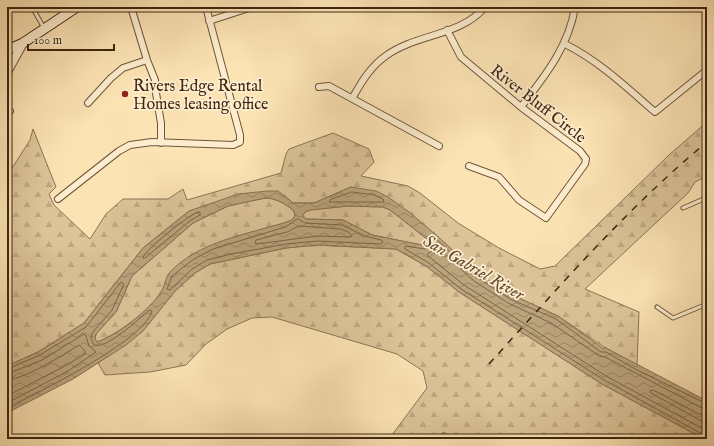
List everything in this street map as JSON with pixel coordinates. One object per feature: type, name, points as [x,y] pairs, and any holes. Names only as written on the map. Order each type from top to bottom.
[{"type":"main road","points":[[7,50],[23,43],[77,7]]},
{"type":"street","points":[[131,7],[147,60],[155,80],[161,124],[161,143]]},
{"type":"street","points":[[58,199],[124,148],[139,143],[233,145],[240,142],[240,135],[206,7]]},
{"type":"street","points":[[209,21],[252,7]]},
{"type":"street","points":[[352,97],[375,64],[388,54],[408,44],[447,30],[476,16],[485,7]]},
{"type":"street","points":[[522,107],[544,77],[565,44],[575,7]]},
{"type":"street","points":[[704,7],[707,15]]},
{"type":"street","name":"River Bluff Circle","points":[[447,30],[461,57],[522,107],[580,151],[586,159],[585,164],[546,218],[519,200],[499,177],[469,166]]},
{"type":"street","points":[[7,72],[23,43]]},
{"type":"street","points":[[565,44],[584,54],[596,63],[655,112],[707,70]]},
{"type":"street","points":[[88,103],[111,78],[124,68],[147,60]]},
{"type":"street","points":[[319,87],[329,86],[352,97],[439,146]]},
{"type":"street","points":[[7,109],[10,111],[7,115]]},
{"type":"lane","points":[[32,7],[44,29]]},
{"type":"lane","points":[[683,208],[707,198]]},
{"type":"lane","points":[[657,307],[673,318],[707,304]]},
{"type":"green space","points":[[707,122],[707,176],[695,182],[688,193],[585,289],[639,312],[637,365],[604,347],[558,316],[512,295],[479,274],[409,212],[351,187],[314,203],[293,203],[284,195],[189,211],[143,248],[84,323],[38,352],[7,366],[7,176],[30,140],[33,129],[56,187],[49,194],[54,205],[90,239],[106,214],[123,199],[168,199],[183,189],[187,200],[281,173],[286,154],[289,149],[333,133],[369,149],[374,162],[361,176],[408,186],[420,193],[458,223],[499,248],[540,269],[555,266],[669,155]]},
{"type":"green space","points":[[265,198],[277,200],[284,204],[294,211],[295,216],[292,220],[284,223],[226,240],[187,259],[172,271],[156,299],[141,314],[114,334],[97,342],[95,339],[96,334],[116,312],[132,276],[193,223],[228,206]]},
{"type":"green space","points":[[348,206],[383,207],[390,210],[427,239],[429,243],[422,245],[372,235],[343,220],[306,219],[302,216],[305,212],[310,210]]},
{"type":"green space","points":[[317,245],[396,249],[426,266],[459,292],[602,384],[704,439],[456,439],[443,432],[438,439],[389,439],[427,388],[423,371],[397,354],[272,317],[252,318],[227,329],[206,344],[186,365],[150,372],[105,375],[98,363],[143,331],[175,291],[195,273],[210,264],[286,248]]},
{"type":"green space","points":[[443,432],[456,439],[438,439]]},
{"type":"water","points":[[351,187],[376,191],[388,197],[409,212],[435,234],[479,274],[512,295],[558,316],[604,349],[604,347],[707,401],[707,439],[704,439],[602,384],[459,292],[426,266],[396,249],[317,245],[286,248],[210,264],[195,273],[175,291],[143,331],[126,345],[73,379],[7,413],[7,366],[38,352],[84,323],[143,248],[189,211],[238,194],[268,191],[278,191],[293,203],[314,203]],"holes":[[[265,198],[277,200],[284,204],[294,211],[295,216],[292,220],[284,223],[239,235],[194,253],[170,272],[161,292],[141,314],[114,334],[97,342],[95,339],[96,334],[116,312],[132,276],[193,223],[228,206]],[[348,206],[383,207],[390,210],[427,239],[429,243],[422,245],[372,235],[343,220],[306,219],[302,216],[305,212],[310,210]]]},
{"type":"railway","points":[[489,364],[621,221],[678,167],[707,142]]},
{"type":"place","name":"Rivers Edge Rental Homes leasing office","points":[[125,94]]},
{"type":"water label","name":"San Gabriel River","points":[[474,267]]}]
